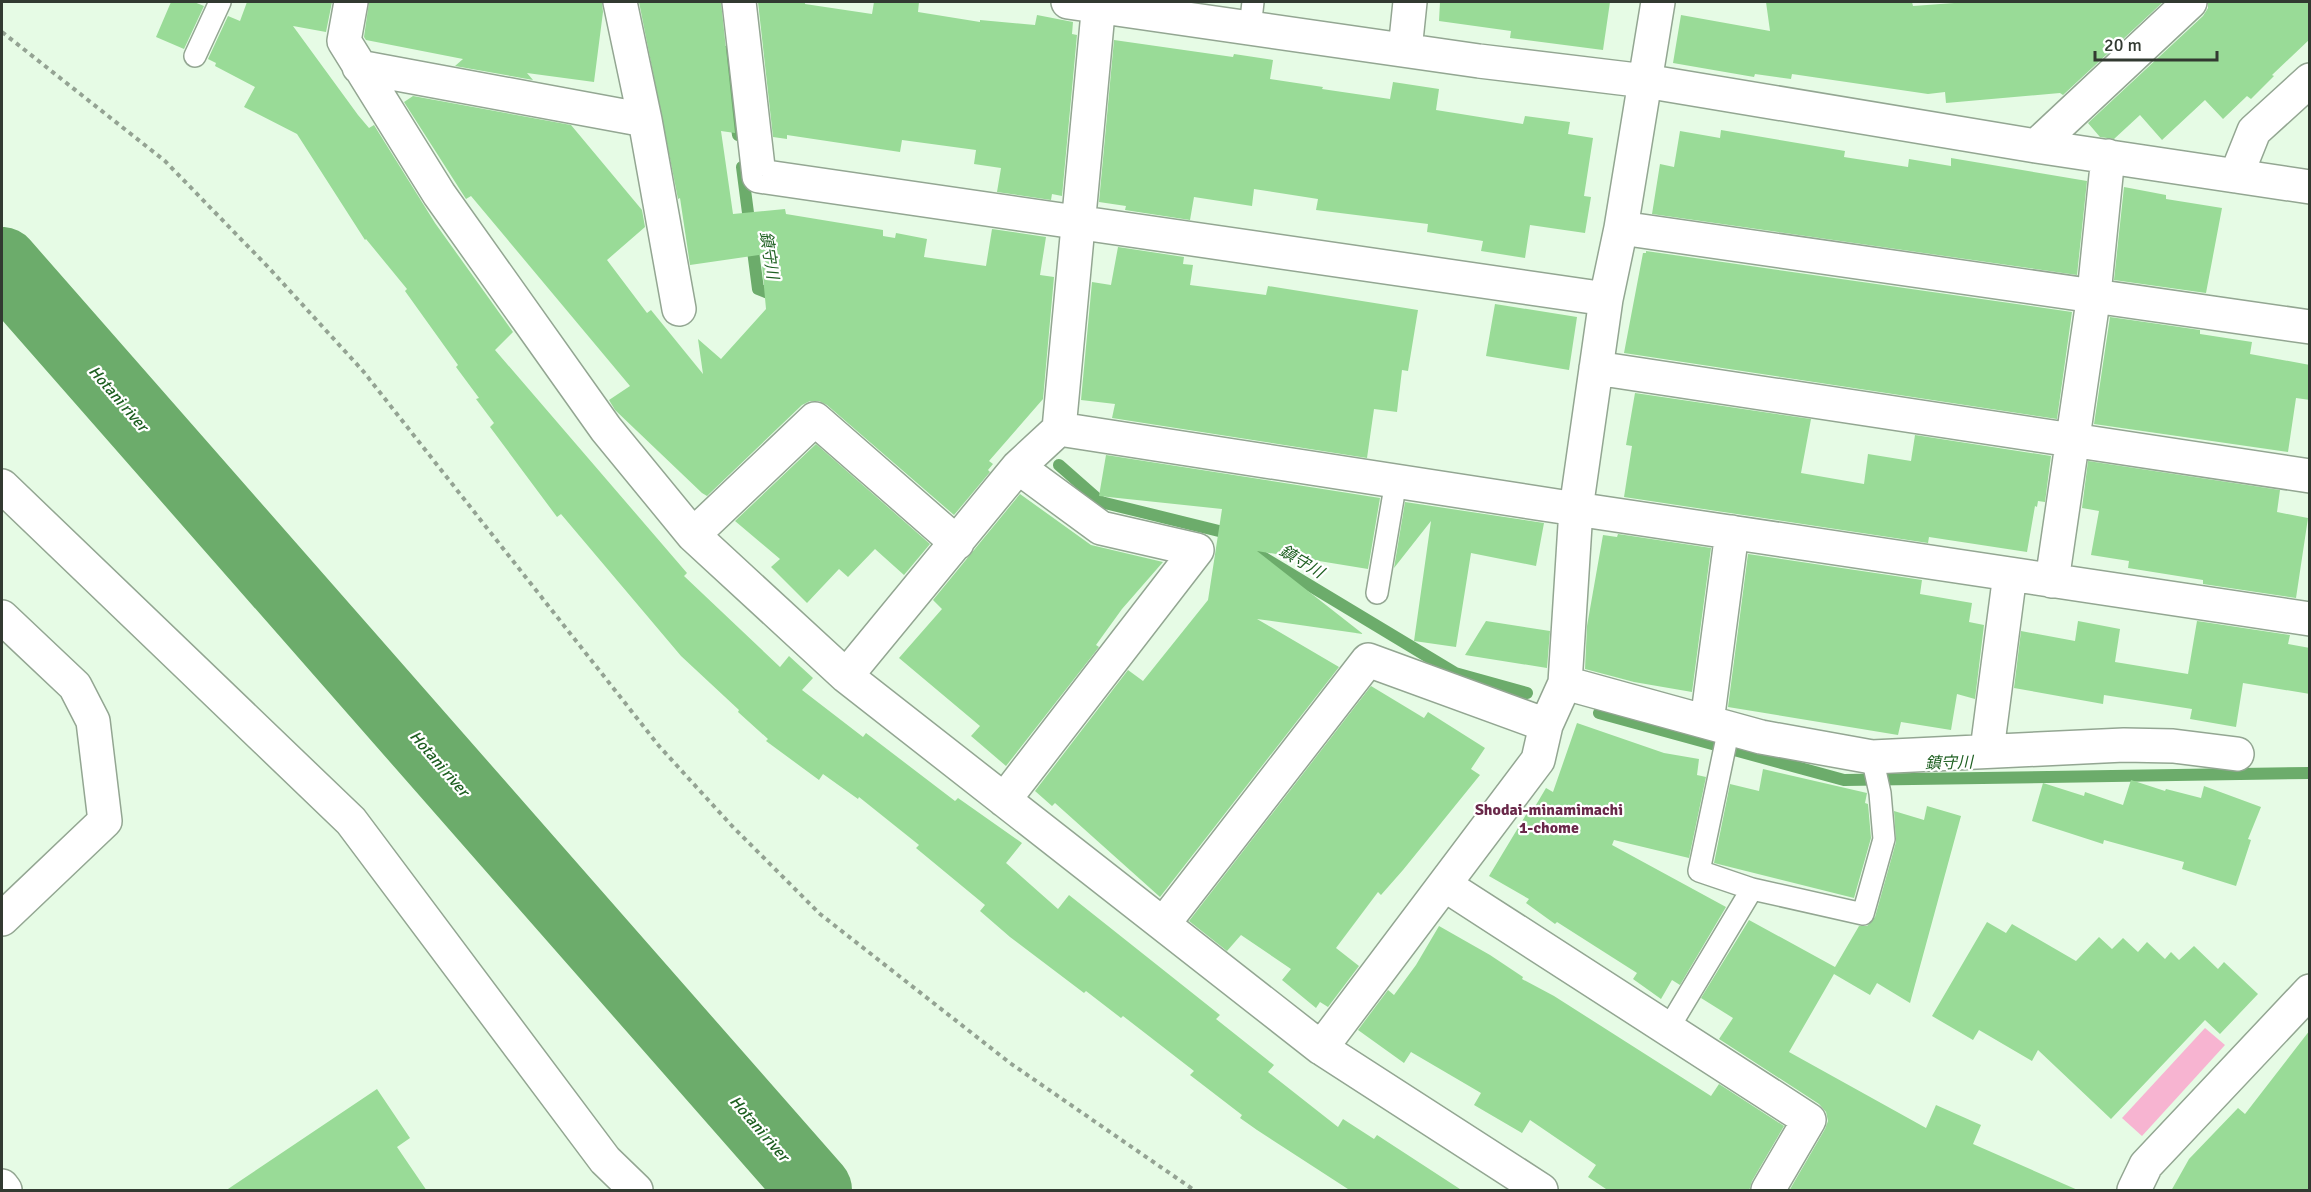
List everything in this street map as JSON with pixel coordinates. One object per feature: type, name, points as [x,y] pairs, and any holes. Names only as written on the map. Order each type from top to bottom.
[{"type":"street","points":[[351,2],[344,41],[438,194],[606,429],[693,535],[846,676],[1321,1048],[1541,1191]]},
{"type":"street","points":[[620,2],[645,120],[678,309]]},
{"type":"street","points":[[739,2],[759,176],[1606,299]]},
{"type":"street","points":[[1405,50],[1410,2]]},
{"type":"street","points":[[1321,1048],[1538,760],[1546,725],[1564,683],[1575,509],[1606,299],[1621,228],[1658,2]]},
{"type":"street","points":[[2036,146],[2190,2]]},
{"type":"street","points":[[846,676],[1018,467],[1059,429],[1078,223],[1089,3],[1252,15],[1405,50],[1645,81],[2036,146],[2310,187]]},
{"type":"street","points":[[359,67],[645,120]]},
{"type":"street","points":[[2236,176],[2254,131],[2310,80]]},
{"type":"street","points":[[2052,581],[2094,294],[2108,156]]},
{"type":"street","points":[[1621,228],[2094,294],[2310,327]]},
{"type":"street","points":[[1596,368],[2310,476]]},
{"type":"street","points":[[693,535],[815,418],[957,543]]},
{"type":"street","points":[[1059,429],[2310,619]]},
{"type":"street","points":[[1004,800],[1197,549],[1101,528],[1018,467]]},
{"type":"street","points":[[2,486],[351,820],[605,1160],[636,1191]]},
{"type":"street","points":[[1722,737],[1732,532]]},
{"type":"street","points":[[1987,750],[2010,574]]},
{"type":"street","points":[[2,617],[75,686],[93,721],[105,821],[2,919]]},
{"type":"street","points":[[1164,923],[1368,660],[1546,725]]},
{"type":"street","points":[[1564,683],[1722,737],[1761,737],[1873,763],[1987,750],[2124,745],[2173,746],[2236,754]]},
{"type":"street","points":[[1445,885],[1809,1120],[1768,1191]]},
{"type":"street","points":[[2134,1191],[2146,1165],[2310,991]]},
{"type":"street","points":[[2,1186],[5,1191]]},
{"type":"lane","points":[[195,57],[220,2]]},
{"type":"lane","points":[[1377,593],[1396,481]]},
{"type":"lane","points":[[1722,737],[1699,871],[1752,889],[1863,914],[1884,839],[1880,793],[1873,763]]},
{"type":"lane","points":[[1668,1029],[1752,889]]},
{"type":"path","points":[[2,32],[165,161],[269,268],[370,381],[659,746],[732,826],[820,914],[1010,1063],[1194,1191]]},
{"type":"shaded area","points":[[2205,1028],[2225,1045],[2142,1136],[2122,1118]]},
{"type":"building","points":[[171,2],[194,2],[204,6],[184,49],[156,37]]},
{"type":"building","points":[[247,2],[332,2],[326,32],[293,26],[358,115],[369,128],[374,125],[435,223],[513,332],[495,350],[687,573],[684,576],[780,667],[789,656],[813,678],[802,690],[863,737],[866,733],[955,801],[958,798],[1022,843],[1006,863],[1058,909],[1069,895],[1220,1015],[1216,1019],[1274,1065],[1268,1072],[1338,1127],[1343,1119],[1374,1139],[1377,1135],[1463,1191],[1351,1191],[1240,1118],[1242,1115],[1190,1075],[1194,1071],[1123,1016],[1121,1018],[1086,991],[1084,993],[1010,937],[980,911],[985,905],[916,848],[919,845],[859,797],[858,799],[823,774],[819,780],[766,741],[768,739],[738,712],[739,710],[681,656],[561,514],[557,517],[490,427],[494,423],[456,367],[458,365],[405,291],[407,289],[365,240],[297,134],[244,107],[255,87],[215,66],[216,63],[208,59],[228,16],[240,21]]},
{"type":"building","points":[[369,2],[602,2],[603,12],[594,82],[527,73],[533,80],[455,66],[463,59],[366,40],[364,37]]},
{"type":"building","points":[[639,2],[721,2],[735,133],[721,131],[733,214],[785,209],[786,214],[883,230],[883,236],[895,238],[896,233],[927,239],[924,257],[986,266],[992,229],[1046,237],[1040,275],[1054,277],[1043,399],[989,461],[993,464],[988,470],[990,472],[954,515],[827,405],[819,401],[810,401],[802,405],[707,496],[702,493],[615,410],[609,400],[630,386],[471,196],[466,199],[404,102],[413,96],[571,125],[642,210],[645,227],[607,260],[647,313],[651,310],[703,374],[698,339],[721,359],[766,309],[762,265],[773,253],[690,265],[680,198],[678,199]]},
{"type":"building","points":[[758,2],[805,2],[805,4],[872,14],[874,2],[919,2],[918,12],[980,22],[980,20],[1035,25],[1037,15],[1073,22],[1072,34],[1077,35],[1062,196],[1052,194],[1051,200],[997,192],[1001,168],[974,164],[976,150],[902,140],[900,152],[787,135],[787,139],[773,137]]},
{"type":"building","points":[[1440,2],[1610,2],[1603,50],[1510,38],[1511,31],[1439,21]]},
{"type":"building","points":[[1766,2],[1912,2],[1913,6],[1968,2],[2163,2],[2063,95],[2060,93],[1946,103],[1945,92],[1928,94],[1792,74],[1791,79],[1755,74],[1754,77],[1673,63],[1681,15],[1770,31]]},
{"type":"building","points":[[2208,2],[2310,2],[2310,39],[2272,75],[2274,76],[2251,99],[2247,96],[2223,119],[2205,100],[2162,140],[2140,115],[2114,139],[2100,137],[2088,123],[2203,16],[2208,8]]},
{"type":"building","points":[[1114,40],[1233,57],[1234,54],[1273,60],[1270,79],[1323,87],[1322,89],[1390,99],[1393,82],[1439,89],[1436,110],[1523,124],[1525,116],[1570,122],[1568,134],[1593,138],[1584,196],[1591,197],[1585,233],[1530,225],[1525,258],[1481,251],[1483,241],[1427,232],[1428,224],[1316,210],[1318,199],[1254,189],[1252,206],[1194,197],[1190,220],[1125,210],[1126,206],[1099,202]]},
{"type":"building","points":[[1721,130],[1845,151],[1844,157],[1908,167],[1909,159],[1951,166],[1951,158],[2087,181],[2077,275],[1652,214],[1660,164],[1674,167],[1680,131],[1720,138]]},
{"type":"building","points":[[2124,187],[2166,195],[2166,199],[2222,208],[2206,293],[2114,280]]},
{"type":"building","points":[[1118,247],[1184,257],[1183,264],[1193,265],[1190,285],[1266,295],[1268,286],[1418,310],[1408,371],[1402,370],[1397,412],[1374,409],[1367,458],[1112,418],[1115,404],[1081,400],[1092,282],[1111,285]]},
{"type":"building","points":[[1646,251],[2072,312],[2057,419],[1624,353],[1643,253]]},
{"type":"building","points":[[1495,304],[1577,317],[1569,370],[1486,356]]},
{"type":"building","points":[[2110,317],[2200,330],[2200,334],[2252,342],[2250,354],[2310,365],[2310,400],[2296,398],[2288,452],[2094,424]]},
{"type":"building","points":[[1635,393],[1811,419],[1801,473],[1864,484],[1868,454],[1911,461],[1915,435],[2051,456],[2045,502],[2038,501],[2037,507],[2035,506],[2027,552],[1929,537],[1928,543],[1624,497],[1632,446],[1626,445]]},
{"type":"building","points":[[816,444],[930,544],[904,575],[875,549],[848,577],[839,569],[807,603],[771,567],[780,559],[735,521]]},
{"type":"building","points":[[1106,455],[1380,498],[1368,569],[1257,551],[1363,634],[1257,619],[1339,667],[1160,897],[1055,803],[1052,806],[1035,791],[1128,670],[1143,681],[1208,600],[1222,509],[1099,496]]},
{"type":"building","points":[[2088,461],[2280,490],[2277,512],[2308,518],[2296,598],[2203,584],[2203,580],[2128,568],[2129,561],[2091,555],[2099,511],[2082,508]]},
{"type":"building","points":[[1020,494],[1091,545],[1163,562],[1122,609],[1096,645],[1099,647],[1006,766],[971,736],[980,726],[899,658],[942,609],[933,600]]},
{"type":"building","points":[[1405,502],[1544,523],[1536,566],[1471,553],[1456,647],[1414,641],[1431,521],[1394,568]]},
{"type":"building","points":[[1618,534],[1711,548],[1692,692],[1634,682],[1585,669],[1587,626],[1603,535],[1617,537]]},
{"type":"building","points":[[1748,554],[1922,580],[1920,594],[1972,603],[1969,622],[1984,625],[1975,699],[1957,694],[1951,730],[1901,722],[1898,735],[1728,707]]},
{"type":"building","points":[[1486,621],[1550,631],[1547,668],[1465,655]]},
{"type":"building","points":[[2078,621],[2120,629],[2115,662],[2188,674],[2197,621],[2290,635],[2288,644],[2310,648],[2310,694],[2243,683],[2236,727],[2190,719],[2192,709],[2104,695],[2103,704],[2014,688],[2021,631],[2075,641]]},
{"type":"building","points":[[1371,686],[1424,718],[1428,712],[1485,748],[1471,769],[1480,775],[1403,870],[1381,895],[1378,892],[1336,948],[1359,966],[1328,1007],[1320,1002],[1316,1008],[1282,980],[1291,969],[1241,935],[1227,951],[1189,921]]},
{"type":"building","points":[[1577,723],[1664,753],[1699,759],[1697,775],[1706,777],[1689,858],[1614,840],[1612,845],[1726,907],[1680,985],[1672,980],[1661,999],[1633,979],[1637,973],[1557,922],[1555,924],[1526,903],[1529,899],[1489,876],[1530,808],[1533,810],[1546,788],[1553,792]]},
{"type":"building","points":[[1763,769],[1867,793],[1865,803],[1868,804],[1871,838],[1854,898],[1714,863],[1730,784],[1759,791]]},
{"type":"building","points":[[2131,780],[2165,791],[2166,789],[2201,798],[2204,786],[2261,807],[2248,839],[2251,840],[2236,886],[2182,869],[2184,862],[2104,840],[2103,844],[2032,821],[2043,783],[2084,796],[2085,792],[2123,805]]},
{"type":"building","points":[[1927,806],[1961,816],[1910,1003],[1877,983],[1870,995],[1834,974],[1789,1052],[1926,1128],[1936,1105],[1981,1125],[1973,1144],[2080,1191],[1789,1191],[1825,1129],[1828,1121],[1826,1112],[1819,1104],[1719,1039],[1733,1018],[1701,998],[1749,920],[1835,967],[1859,926],[1867,926],[1875,917],[1896,842],[1894,811],[1924,820]]},
{"type":"building","points":[[1987,922],[2006,933],[2012,924],[2076,961],[2099,937],[2112,949],[2123,938],[2138,952],[2147,942],[2165,959],[2171,952],[2179,960],[2194,946],[2218,969],[2224,962],[2258,994],[2220,1034],[2205,1020],[2111,1119],[2038,1050],[2032,1061],[1979,1030],[1973,1040],[1932,1016]]},
{"type":"building","points":[[1439,926],[1490,955],[1523,977],[1522,979],[1554,996],[1711,1096],[1719,1084],[1784,1126],[1752,1181],[1749,1191],[1609,1191],[1588,1177],[1596,1165],[1530,1120],[1522,1133],[1474,1105],[1481,1093],[1411,1052],[1404,1063],[1358,1030],[1388,990],[1394,995],[1416,965]]},
{"type":"building","points":[[2310,1030],[2310,1191],[2171,1191],[2189,1159],[2238,1108],[2245,1114]]},
{"type":"building","points":[[377,1089],[410,1138],[397,1147],[427,1191],[225,1191]]},
{"type":"waterway","name":"鎮守川","points":[[726,52],[738,135]]},
{"type":"waterway","name":"鎮守川","points":[[742,167],[758,289],[778,297]]},
{"type":"waterway","name":"Hotani river","points":[[2,264],[815,1190]]},
{"type":"waterway","name":"鎮守川","points":[[1059,465],[1101,502],[1223,532],[1231,537]]},
{"type":"waterway","name":"鎮守川","points":[[1256,553],[1455,673],[1527,693]]},
{"type":"waterway","name":"鎮守川","points":[[1599,713],[1844,780],[2310,773]]},
{"type":"district","name":"Shodai-minamimachi 1-chome","points":[[1549,818]]}]
